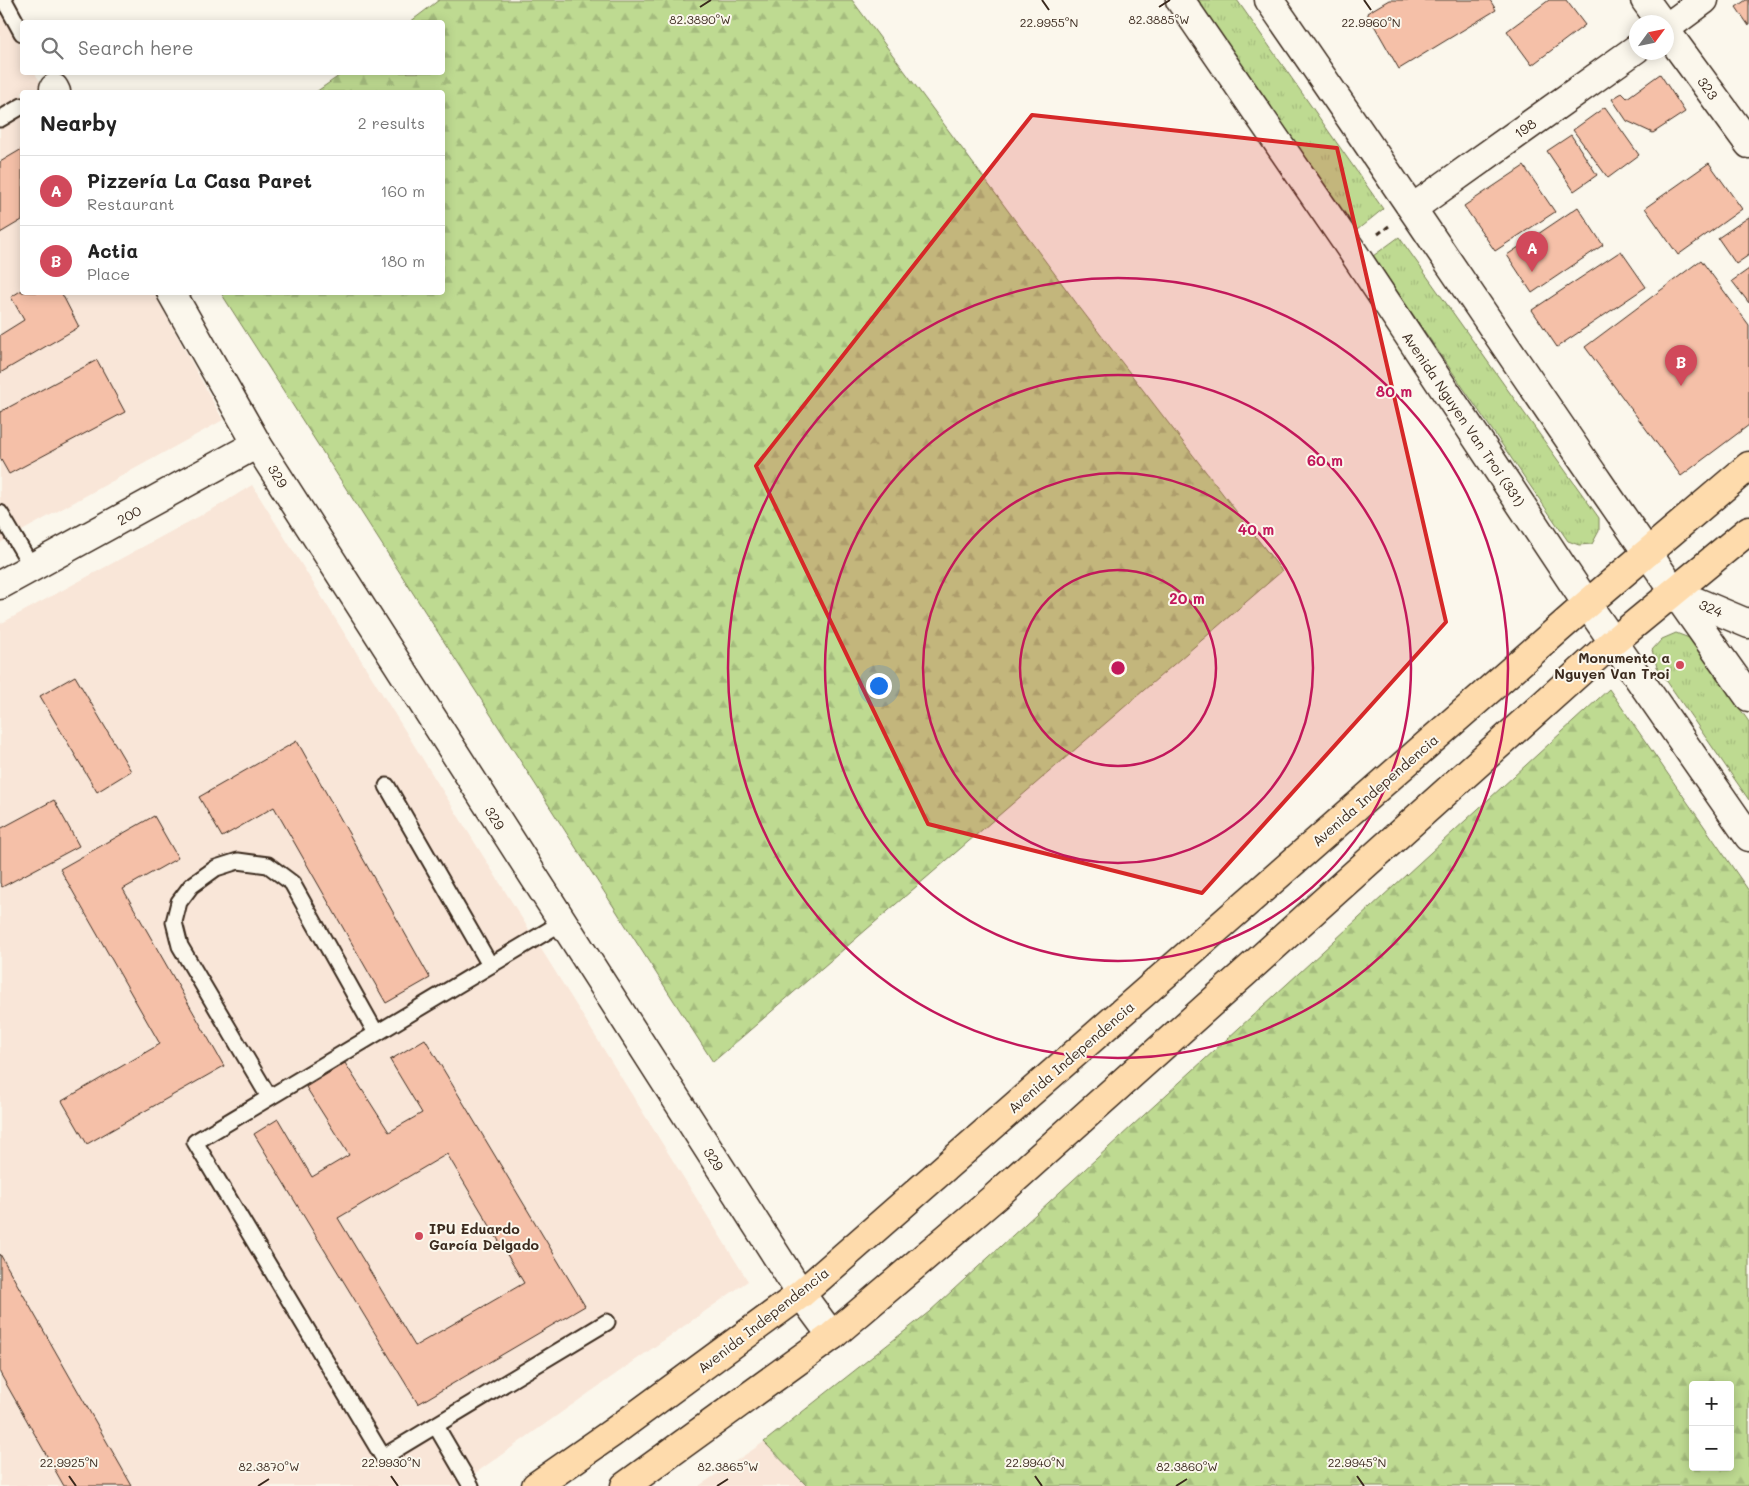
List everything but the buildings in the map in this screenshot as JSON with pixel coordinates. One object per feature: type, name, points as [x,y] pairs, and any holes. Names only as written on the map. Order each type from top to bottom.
[{"type":"main road","name":"Avenida Independencia","points":[[536,1486],[612,1433],[801,1294],[1587,604],[1749,466]]},
{"type":"main road","points":[[625,1486],[832,1336],[995,1197],[1613,642],[1749,530]]},
{"type":"street","name":"Avenida Nguyen Van Troi (331)","points":[[1180,0],[1353,252],[1587,604],[1749,837]]},
{"type":"street","points":[[1269,0],[1413,208],[1646,553],[1749,698]]},
{"type":"street","points":[[1645,0],[1656,15]]},
{"type":"street","points":[[1674,23],[1704,0]]},
{"type":"street","name":"323","points":[[1674,40],[1749,144]]},
{"type":"street","name":"198","points":[[1413,208],[1629,54]]},
{"type":"street","name":"329","points":[[173,295],[257,444],[561,923],[801,1294],[832,1336]]},
{"type":"street","name":"200","points":[[0,585],[33,569],[257,444]]},
{"type":"street","name":"324","points":[[1674,592],[1749,624]]},
{"type":"lane","points":[[4,0],[20,29]]},
{"type":"lane","points":[[0,119],[20,107]]},
{"type":"lane","points":[[0,513],[33,569]]},
{"type":"lane","points":[[388,786],[490,965]]},
{"type":"lane","points":[[269,1097],[180,946],[174,922],[179,902],[191,886],[216,868],[238,861],[268,864],[292,883],[376,1033]]},
{"type":"lane","points":[[561,923],[195,1142],[383,1457],[607,1322]]},
{"type":"lane","points":[[436,1426],[471,1486]]},
{"type":"path","points":[[1353,252],[1413,208]]},
{"type":"highlighted area","points":[[1032,115],[1337,148],[1446,622],[1202,893],[928,824],[756,466]]},
{"type":"shaded area","points":[[0,7],[20,44],[20,75],[36,75],[45,90],[20,90],[20,295],[155,295],[223,420],[0,543]]},
{"type":"shaded area","points":[[252,485],[748,1281],[457,1486],[0,1486],[0,624],[220,505]]},
{"type":"shaded area","points":[[764,1442],[807,1486],[699,1486]]},
{"type":"green space","points":[[439,0],[852,0],[1080,308],[1282,571],[713,1062],[222,295],[445,295],[445,90],[319,90],[340,75],[445,75],[445,20],[413,20]]},
{"type":"green space","points":[[1196,0],[1237,0],[1383,209],[1357,230]]},
{"type":"green space","points":[[1399,237],[1599,518],[1599,531],[1592,544],[1579,545],[1568,541],[1373,256]]},
{"type":"green space","points":[[1676,633],[1692,639],[1749,722],[1749,800],[1657,667],[1652,650],[1662,639]]},
{"type":"green space","points":[[1609,689],[1749,891],[1749,1486],[807,1486],[764,1442],[929,1312]]},
{"type":"place","name":"Pizzería La Casa Paret","points":[[1532,272]]},
{"type":"place","name":"Actia","points":[[1681,386]]},
{"type":"place","name":"Monumento a Nguyen Van Troi","points":[[1680,665]]},
{"type":"place","name":"IPU Eduardo García Delgado","points":[[419,1236]]}]
